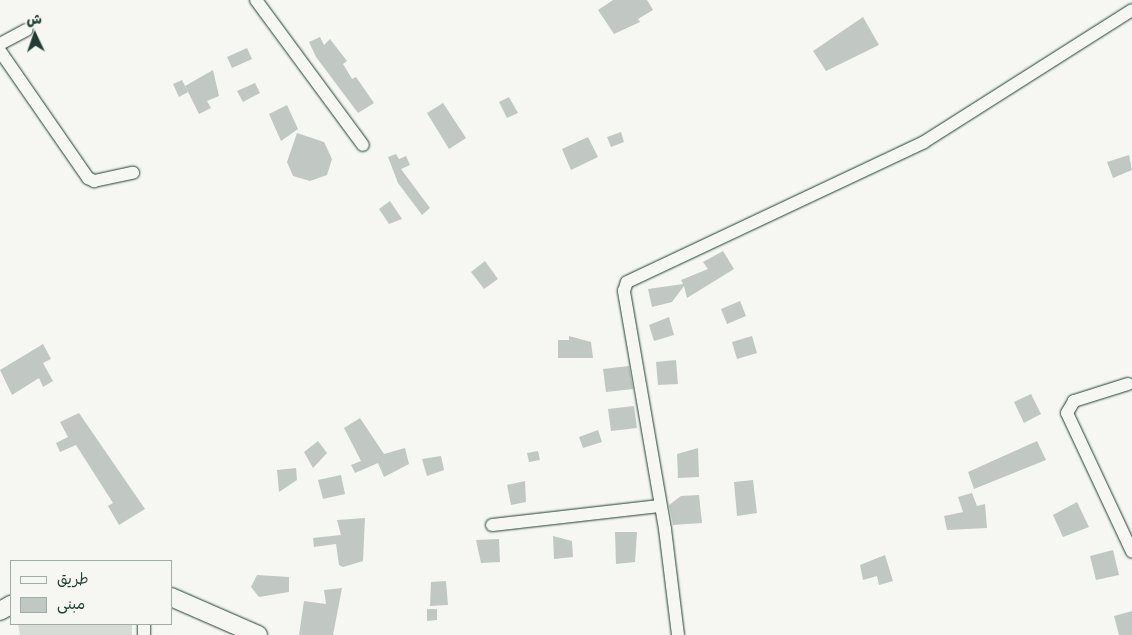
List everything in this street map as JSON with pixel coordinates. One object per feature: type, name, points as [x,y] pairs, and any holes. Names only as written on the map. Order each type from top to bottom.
[{"type":"main road","points":[[172,597],[258,635]]},
{"type":"street","points":[[256,0],[362,145]]},
{"type":"street","points":[[678,635],[660,506],[624,291],[627,282],[924,142],[1132,10]]},
{"type":"street","points":[[0,44],[26,30]]},
{"type":"street","points":[[0,51],[88,178],[94,181],[133,173]]},
{"type":"street","points":[[1128,384],[1074,401],[1067,414],[1132,552]]},
{"type":"street","points":[[492,525],[660,506]]},
{"type":"shaded area","points":[[18,625],[132,625],[132,635],[20,635]]},
{"type":"building","points":[[613,0],[647,0],[653,10],[638,19],[640,22],[614,34],[598,10]]},
{"type":"building","points":[[863,17],[879,45],[826,71],[813,51]]},
{"type":"building","points":[[320,37],[324,45],[330,39],[347,61],[343,64],[352,79],[356,77],[374,103],[358,113],[316,57],[309,42]]},
{"type":"building","points":[[247,48],[252,59],[232,68],[227,57]]},
{"type":"building","points":[[213,70],[219,96],[207,101],[211,108],[199,114],[185,86]]},
{"type":"building","points":[[182,80],[188,92],[179,97],[173,84]]},
{"type":"building","points":[[255,83],[260,93],[243,102],[237,91]]},
{"type":"building","points":[[509,97],[518,113],[507,118],[499,102]]},
{"type":"building","points":[[443,103],[466,138],[449,149],[427,113]]},
{"type":"building","points":[[287,105],[298,129],[281,141],[269,114]]},
{"type":"building","points":[[621,132],[624,142],[611,147],[607,137]]},
{"type":"building","points":[[297,133],[324,142],[332,159],[327,175],[310,181],[293,176],[287,162]]},
{"type":"building","points":[[588,137],[598,157],[571,170],[562,149]]},
{"type":"building","points":[[396,154],[399,159],[406,156],[410,165],[401,169],[430,208],[422,215],[398,183],[388,157]]},
{"type":"building","points":[[1129,155],[1132,170],[1113,178],[1107,162]]},
{"type":"building","points":[[390,201],[402,219],[389,224],[379,209]]},
{"type":"building","points":[[723,251],[734,269],[687,298],[684,286],[672,302],[652,307],[648,289],[683,284],[681,280],[708,269],[703,262]]},
{"type":"building","points":[[485,261],[498,279],[484,289],[471,272]]},
{"type":"building","points":[[740,301],[746,316],[727,324],[721,309]]},
{"type":"building","points":[[669,317],[674,335],[654,341],[649,325]]},
{"type":"building","points":[[569,336],[591,342],[593,358],[558,358],[558,340],[569,340]]},
{"type":"building","points":[[752,336],[757,353],[737,359],[732,342]]},
{"type":"building","points":[[43,344],[51,359],[43,363],[53,381],[43,387],[39,378],[12,395],[0,370]]},
{"type":"building","points":[[676,360],[678,384],[658,385],[656,362]]},
{"type":"building","points":[[629,366],[633,389],[606,392],[603,369]]},
{"type":"building","points":[[1031,394],[1041,414],[1024,423],[1014,402]]},
{"type":"building","points":[[634,406],[637,428],[611,431],[608,409]]},
{"type":"building","points":[[79,413],[145,509],[119,525],[108,506],[113,503],[76,445],[60,452],[56,443],[68,437],[60,422]]},
{"type":"building","points":[[360,418],[384,454],[405,448],[409,464],[384,477],[378,463],[355,473],[351,465],[361,461],[344,428]]},
{"type":"building","points":[[598,430],[602,442],[583,448],[579,437]]},
{"type":"building","points":[[318,441],[327,453],[313,468],[304,452]]},
{"type":"building","points":[[1037,441],[1046,460],[974,489],[968,472]]},
{"type":"building","points":[[698,448],[699,477],[678,478],[677,454]]},
{"type":"building","points":[[538,451],[540,460],[529,462],[527,453]]},
{"type":"building","points":[[441,456],[444,470],[427,476],[422,459]]},
{"type":"building","points":[[296,468],[297,480],[279,492],[277,470]]},
{"type":"building","points":[[341,475],[345,494],[323,499],[318,480]]},
{"type":"building","points":[[753,480],[757,513],[737,516],[734,482]]},
{"type":"building","points":[[525,481],[526,502],[511,505],[507,485]]},
{"type":"building","points":[[972,493],[977,506],[985,504],[987,528],[947,530],[944,516],[963,512],[958,497]]},
{"type":"building","points":[[699,495],[702,523],[673,525],[669,505],[681,496]]},
{"type":"building","points":[[1077,502],[1089,527],[1063,537],[1053,515]]},
{"type":"building","points":[[365,518],[363,561],[343,567],[339,565],[336,544],[314,547],[313,538],[341,535],[337,520]]},
{"type":"building","points":[[615,532],[637,532],[635,562],[616,564]]},
{"type":"building","points":[[553,536],[572,541],[573,557],[554,559]]},
{"type":"building","points":[[499,539],[500,562],[481,563],[476,540]]},
{"type":"building","points":[[1113,550],[1119,575],[1096,580],[1090,556]]},
{"type":"building","points":[[885,555],[893,581],[879,585],[877,576],[863,580],[860,565]]},
{"type":"building","points":[[257,575],[289,577],[289,592],[259,597],[251,587]]},
{"type":"building","points":[[446,581],[448,605],[430,606],[431,582]]},
{"type":"building","points":[[342,588],[333,635],[299,635],[304,601],[326,604],[324,590]]},
{"type":"building","points":[[427,609],[437,609],[437,620],[427,621]]},
{"type":"building","points":[[1132,611],[1132,635],[1119,635],[1114,616]]}]
